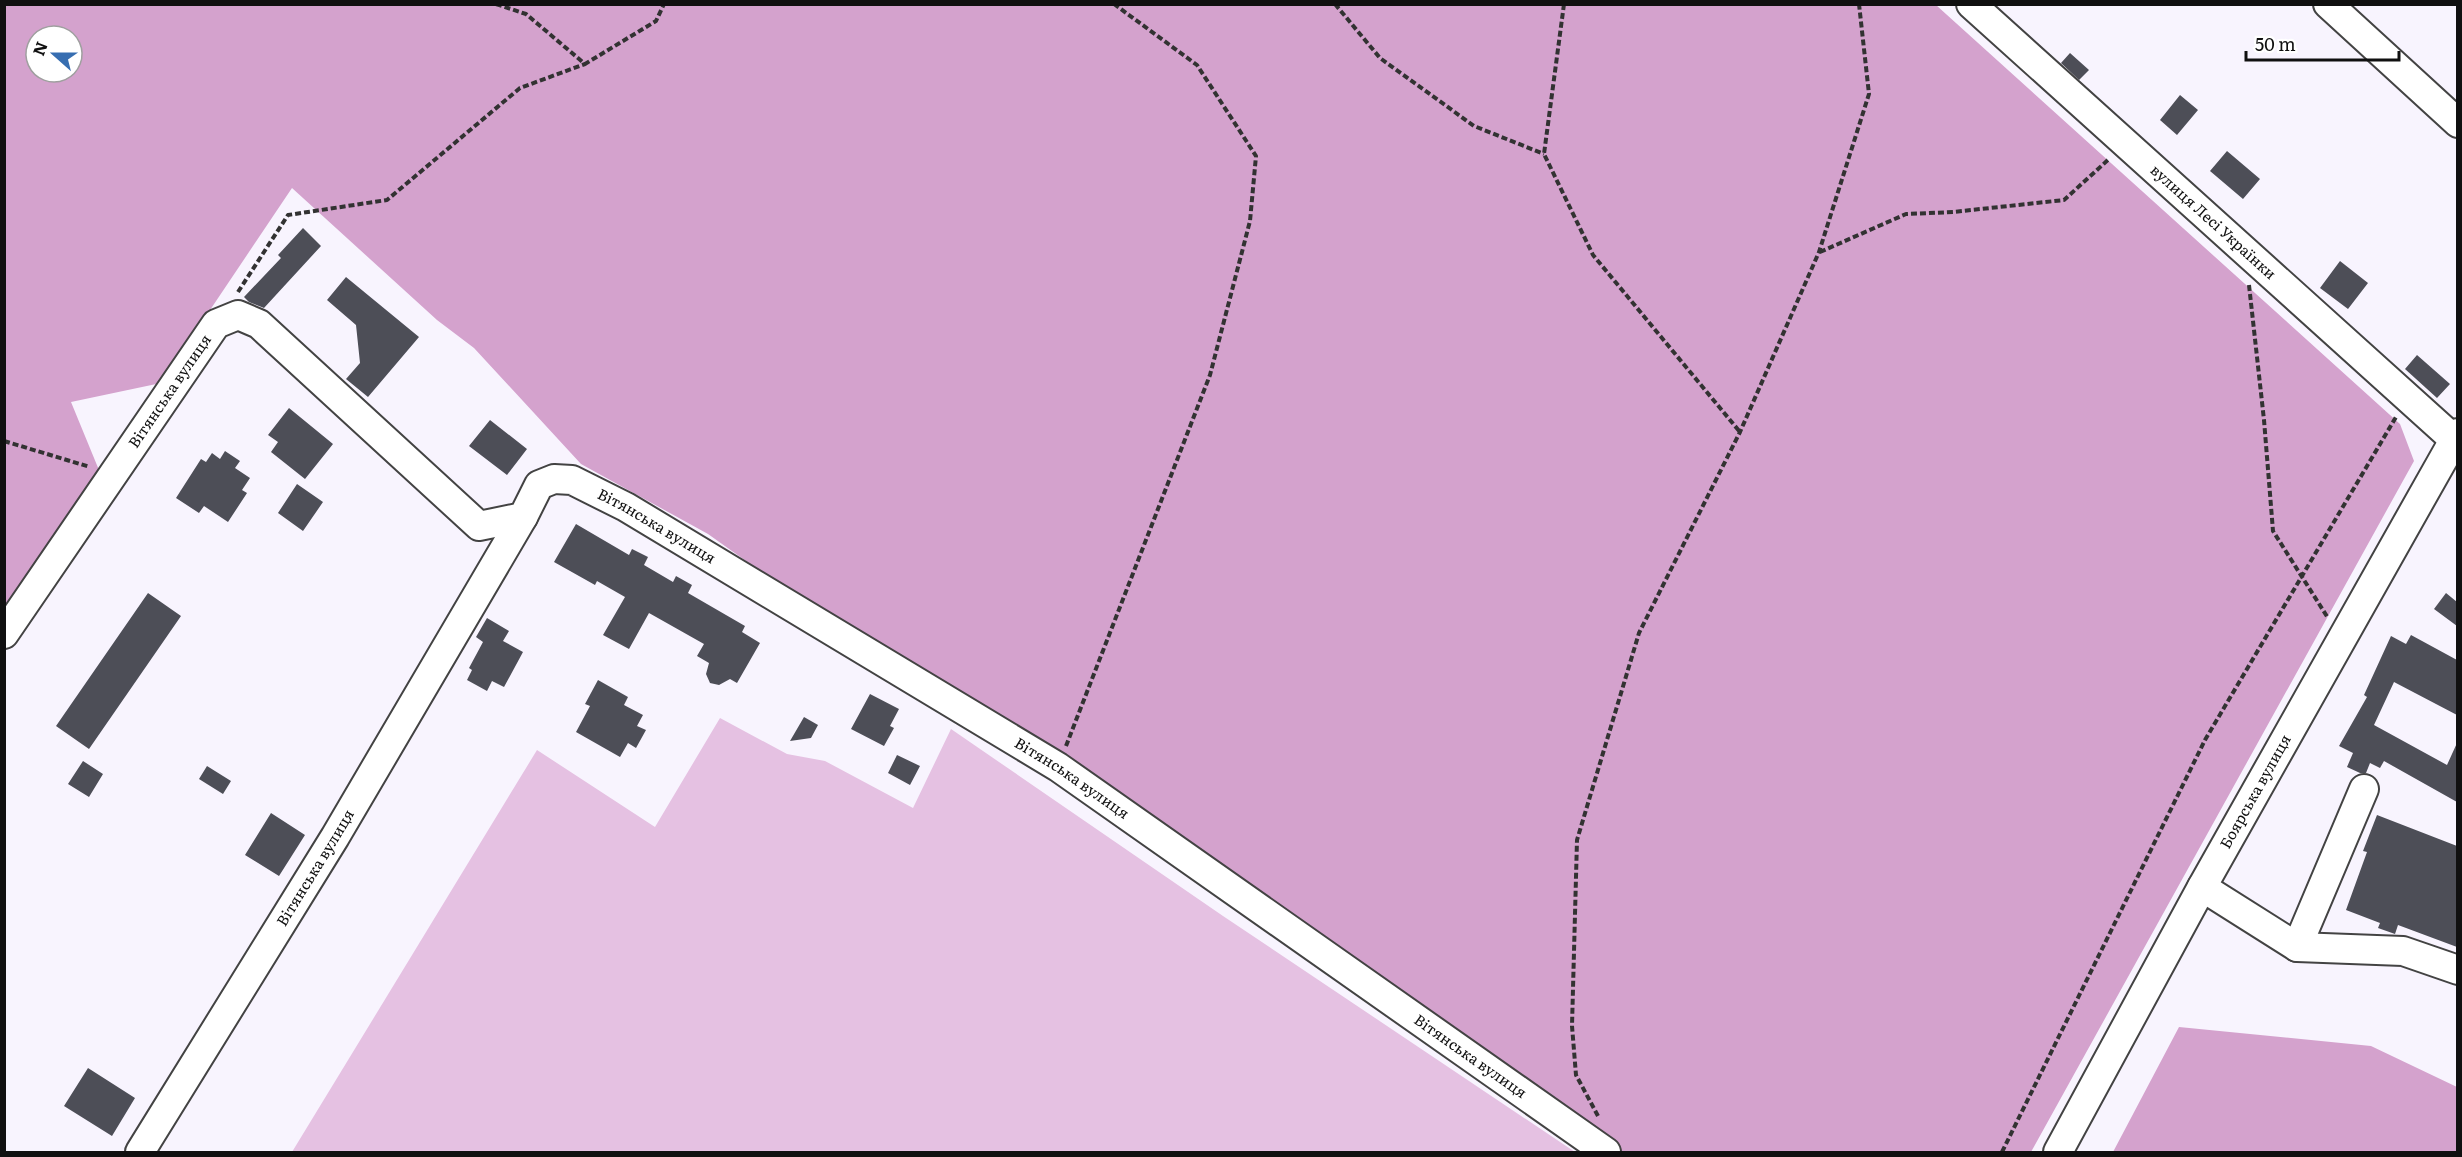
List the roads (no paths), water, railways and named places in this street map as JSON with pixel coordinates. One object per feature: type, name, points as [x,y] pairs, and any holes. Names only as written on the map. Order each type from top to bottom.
[{"type":"street","name":"вулиця Лесі Українки","points":[[1971,4],[2407,398],[2456,439]]},
{"type":"street","points":[[2328,4],[2457,123]]},
{"type":"street","name":"Вітянська вулиця","points":[[4,634],[216,324],[238,315],[259,324],[479,526],[523,517]]},
{"type":"street","name":"Боярська вулиця","points":[[2058,1152],[2202,887],[2456,439]]},
{"type":"street","name":"Вітянська вулиця","points":[[140,1152],[335,837],[523,517],[539,485],[554,479],[572,480],[626,507],[1058,768],[1606,1152]]},
{"type":"street","points":[[2297,947],[2364,789]]},
{"type":"street","points":[[2202,887],[2297,947],[2403,951],[2457,970]]}]
